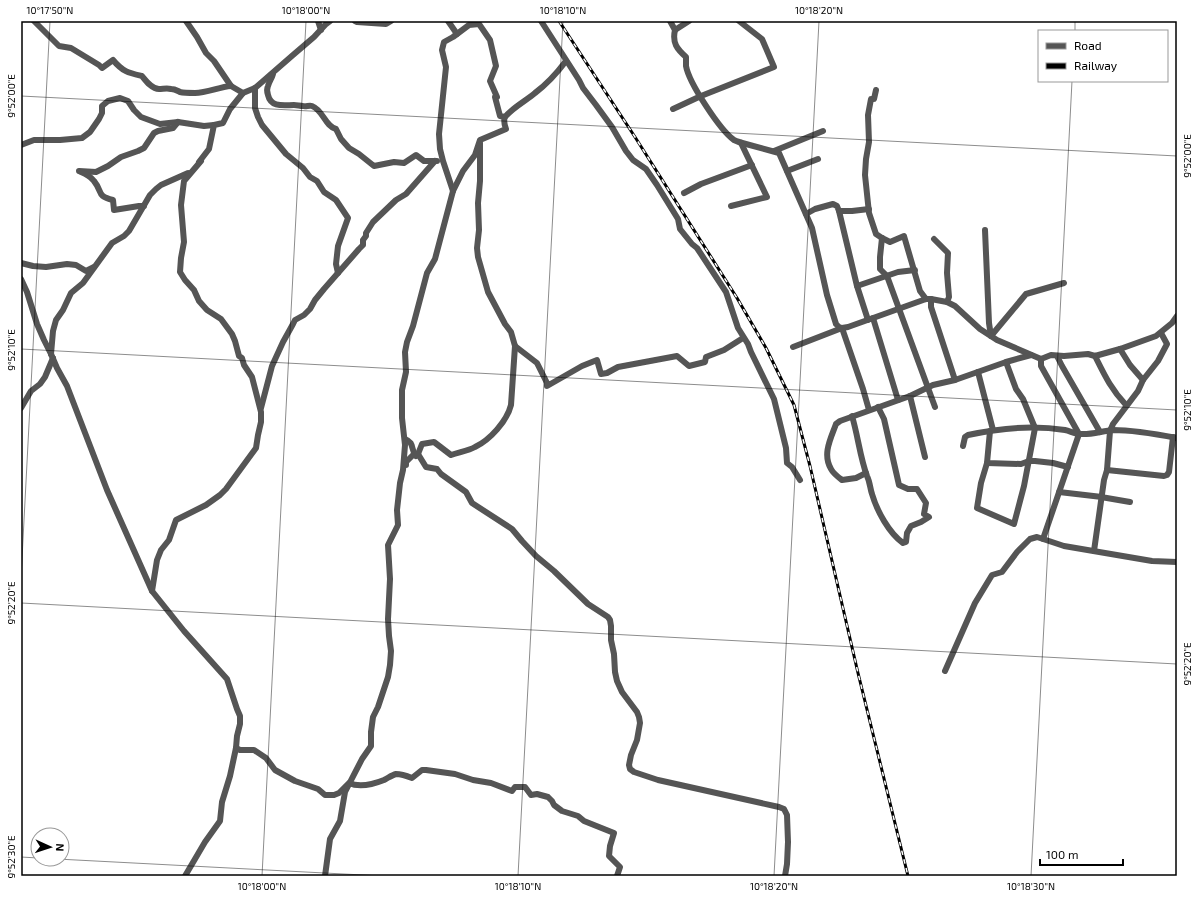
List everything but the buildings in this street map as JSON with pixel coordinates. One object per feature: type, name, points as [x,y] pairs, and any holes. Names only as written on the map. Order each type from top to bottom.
[{"type":"street","points":[[34,21],[59,46],[71,48],[102,68],[113,60],[128,73],[142,76],[147,83],[155,89],[169,88],[179,91],[202,93],[231,86]]},
{"type":"street","points":[[186,21],[206,53],[214,61],[231,86],[243,93]]},
{"type":"street","points":[[318,21],[321,30]]},
{"type":"street","points":[[21,145],[34,140],[82,138],[90,132],[99,119],[102,113],[102,106],[108,101],[120,98],[128,101],[141,117],[160,124],[178,122],[204,126],[223,123],[230,109],[243,93],[255,88],[314,37],[330,21]]},
{"type":"street","points":[[355,21],[386,24],[391,21]]},
{"type":"street","points":[[448,21],[457,34]]},
{"type":"street","points":[[541,21],[583,88],[612,127],[626,151],[633,160],[646,169],[657,185],[678,219],[680,229],[697,248],[726,292],[738,328],[748,344],[774,399],[786,448],[787,464],[792,467],[800,480]]},
{"type":"street","points":[[670,21],[675,30],[673,39],[679,51],[686,57],[686,66],[693,84],[706,105],[728,134],[741,143],[779,154],[812,228],[836,324],[842,328],[869,410]]},
{"type":"street","points":[[675,30],[689,21]]},
{"type":"street","points":[[673,109],[701,96],[774,67],[762,39],[739,21]]},
{"type":"street","points":[[453,190],[440,148],[439,134],[446,67],[442,50],[444,42],[469,25],[482,22],[490,40],[496,66],[490,81],[497,97],[495,98],[500,116],[505,117]]},
{"type":"street","points":[[480,140],[506,130],[504,121],[505,117],[552,80],[566,61]]},
{"type":"street","points":[[274,71],[267,87],[270,100],[273,103],[278,105],[293,105],[302,107],[310,105],[319,109],[330,126],[336,129],[349,148],[374,166],[394,162],[404,163],[416,155],[424,162],[443,161]]},
{"type":"street","points":[[255,88],[255,108],[262,125],[286,154],[303,168],[310,177],[317,180],[324,192],[336,200],[348,218],[337,252],[336,264],[338,273]]},
{"type":"street","points":[[876,90],[874,99],[871,99],[868,115],[869,142],[865,175],[871,220],[876,234],[890,242],[904,236],[920,291],[929,299],[955,380]]},
{"type":"street","points":[[144,206],[114,210],[113,200],[106,199],[102,196],[95,182],[79,171],[96,172],[121,157],[144,148],[154,133],[172,128],[178,122]]},
{"type":"street","points":[[214,125],[209,149],[184,181],[181,205],[184,242],[180,272],[194,290],[199,301],[207,310],[221,319],[232,334],[239,356],[242,358],[244,365],[252,377],[261,412]]},
{"type":"street","points":[[774,152],[823,131]]},
{"type":"street","points":[[324,876],[330,839],[340,821],[345,792],[362,759],[371,746],[370,732],[373,717],[388,677],[390,665],[391,651],[388,619],[390,580],[388,545],[398,525],[397,510],[405,454],[405,439],[402,418],[402,390],[406,372],[405,352],[407,342],[413,326],[427,273],[435,259],[453,190],[463,171],[475,155],[480,140]]},
{"type":"street","points":[[403,470],[406,462],[416,454],[422,444],[434,442],[451,455],[472,449],[482,443],[500,426],[510,412],[515,346],[511,332],[505,324],[488,292],[478,257],[477,248],[479,230],[478,203],[481,168],[480,140]]},
{"type":"street","points":[[730,206],[767,196],[741,143]]},
{"type":"street","points":[[787,171],[818,159]]},
{"type":"street","points":[[21,408],[31,391],[40,384],[45,377],[52,356],[53,331],[56,320],[63,310],[71,293],[83,283],[112,243],[124,236],[129,231],[150,195],[161,185],[186,174],[201,161]]},
{"type":"street","points":[[152,591],[157,560],[161,550],[169,540],[176,520],[206,505],[220,495],[256,448],[261,422],[262,404],[272,366],[280,347],[295,320],[304,315],[310,309],[315,300],[363,244],[366,233],[373,222],[396,200],[406,194],[435,161]]},
{"type":"street","points":[[684,193],[701,184],[752,165]]},
{"type":"street","points":[[806,214],[833,204],[837,206],[857,286],[898,400]]},
{"type":"street","points":[[839,211],[869,209]]},
{"type":"street","points":[[985,230],[988,309],[991,336]]},
{"type":"street","points":[[882,238],[880,269],[887,276],[927,387],[936,407]]},
{"type":"street","points":[[934,240],[948,253],[946,273],[949,297],[947,302]]},
{"type":"street","points":[[21,263],[32,266],[46,267],[67,264],[76,265],[86,271],[95,266]]},
{"type":"street","points":[[857,286],[898,272],[915,270]]},
{"type":"street","points":[[21,279],[27,292],[37,324],[56,368],[67,386],[107,490],[152,591],[184,631],[227,679],[240,716],[236,748],[230,776],[222,802],[220,821],[205,842],[185,876]]},
{"type":"street","points":[[991,336],[1026,294],[1064,283]]},
{"type":"street","points":[[793,347],[842,328],[929,299],[947,302],[955,306],[980,329],[997,340],[1041,360]]},
{"type":"street","points":[[1041,360],[1051,355],[1088,354],[1095,356],[1120,349],[1150,339],[1161,333],[1177,316]]},
{"type":"street","points":[[1094,551],[1106,470],[1110,430],[1126,405],[1138,391],[1143,380],[1158,361],[1167,344],[1161,333]]},
{"type":"street","points":[[515,346],[537,364],[547,383],[547,386],[582,366],[597,360],[601,374],[607,373],[618,367],[677,356],[689,366],[705,362],[706,357],[724,350],[743,338]]},
{"type":"street","points":[[1120,349],[1130,365],[1143,380]]},
{"type":"street","points":[[866,473],[856,478],[842,480],[831,469],[826,451],[836,424],[840,421],[910,396],[927,387],[955,380],[1006,362],[1032,355]]},
{"type":"street","points":[[1057,356],[1100,432]]},
{"type":"street","points":[[1095,356],[1109,384],[1126,405]]},
{"type":"street","points":[[1041,360],[1042,366],[1079,434],[1043,539]]},
{"type":"street","points":[[978,372],[992,431],[988,463],[981,483],[977,508],[1014,524],[1024,486],[1035,428],[1023,399],[1016,389],[1006,362]]},
{"type":"street","points":[[910,396],[925,458]]},
{"type":"street","points":[[852,416],[862,462],[872,495],[881,516],[894,535],[901,542],[906,542],[907,533],[911,526],[922,522],[929,517],[924,514],[926,503],[917,489],[908,489],[899,485],[884,419],[878,407]]},
{"type":"street","points":[[962,446],[965,437],[968,435],[1027,427],[1066,430],[1079,434],[1110,430],[1126,430],[1175,437],[1167,476],[1106,470]]},
{"type":"street","points":[[405,439],[412,444],[416,454],[426,467],[437,469],[441,474],[466,492],[472,503],[516,532],[536,556],[588,604],[608,617],[610,620],[616,676],[622,692],[637,712],[640,723],[637,740],[631,755],[629,765],[630,769],[634,772],[658,780],[779,807],[784,810],[787,815],[788,842],[785,876]]},
{"type":"street","points":[[988,463],[1021,464],[1029,461],[1035,461],[1053,463],[1068,467]]},
{"type":"street","points":[[1059,492],[1130,502]]},
{"type":"street","points":[[945,671],[975,604],[992,575],[1002,572],[1017,552],[1030,539],[1037,537],[1064,546],[1152,561],[1177,562]]},
{"type":"street","points":[[236,748],[240,750],[254,750],[266,758],[275,770],[296,781],[318,789],[325,795],[334,796],[349,783]]},
{"type":"street","points":[[349,783],[354,785],[367,785],[377,783],[395,774],[412,778],[422,770],[426,770],[455,774],[473,780],[491,783],[512,791],[515,787],[525,787],[532,795],[537,794],[548,797],[562,811],[578,816],[584,821],[614,833],[609,856],[620,867],[617,876]]},
{"type":"railway","points":[[559,21],[635,137],[737,298],[766,348],[794,405],[810,466],[858,673],[908,876]]}]
